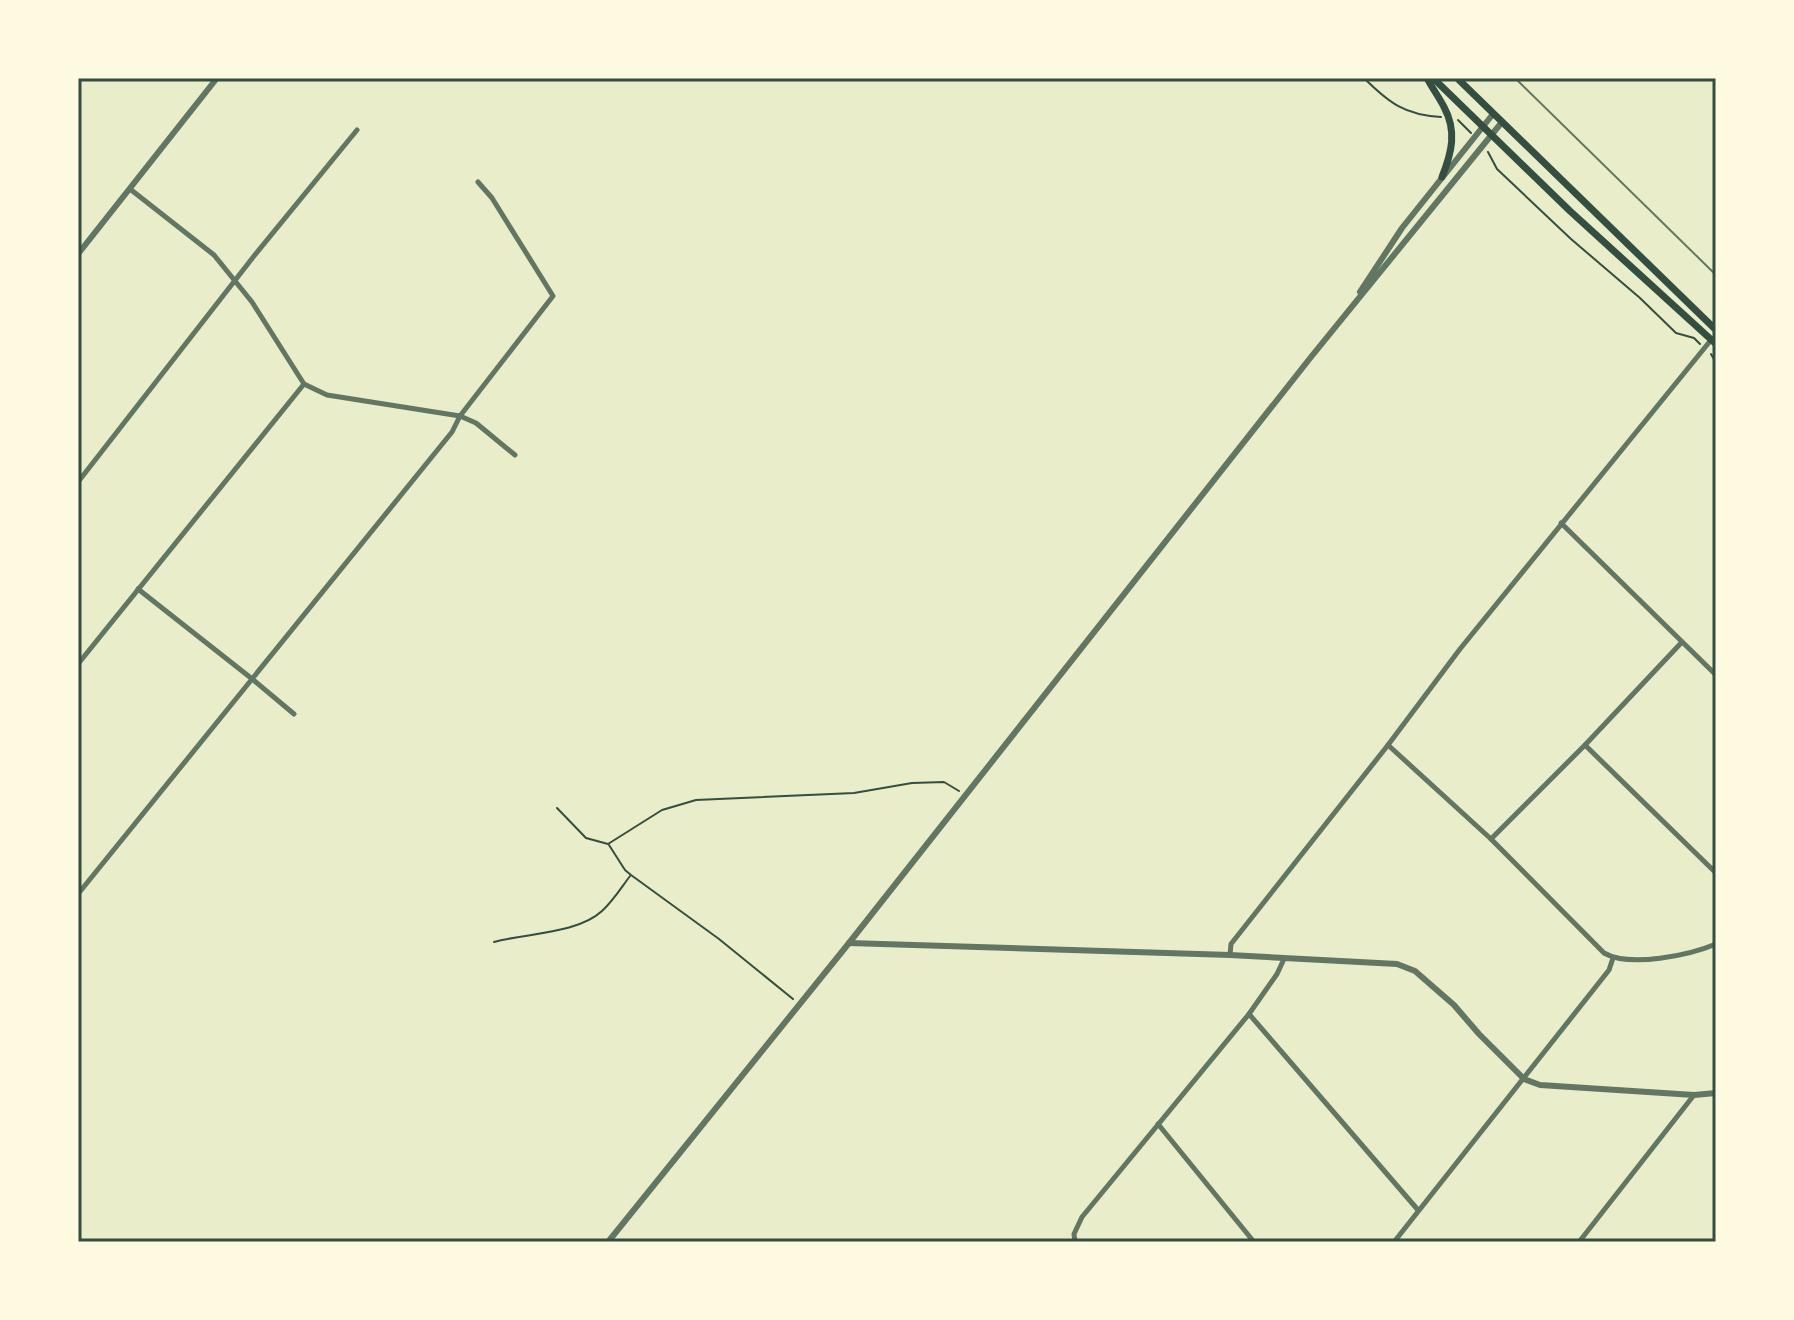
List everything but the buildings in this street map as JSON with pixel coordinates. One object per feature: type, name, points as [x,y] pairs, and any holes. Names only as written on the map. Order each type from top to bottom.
[{"type":"main road","points":[[1427,78],[1452,126],[1450,157],[1442,177]]},
{"type":"main road","points":[[1433,78],[1598,238],[1714,342]]},
{"type":"main road","points":[[1457,78],[1716,330]]},
{"type":"street","points":[[78,254],[217,78]]},
{"type":"street","points":[[1345,316],[1396,235],[1493,114]]},
{"type":"street","points":[[608,1242],[1502,122]]},
{"type":"street","points":[[78,482],[357,130]]},
{"type":"street","points":[[78,894],[452,432],[460,416],[553,296],[492,198],[478,182]]},
{"type":"street","points":[[130,189],[214,255],[236,280],[304,384],[327,395],[460,416],[476,423],[515,455]]},
{"type":"street","points":[[1230,955],[1231,944],[1460,649],[1561,523],[1714,342]]},
{"type":"street","points":[[78,664],[304,384]]},
{"type":"street","points":[[1561,523],[1716,675]]},
{"type":"street","points":[[138,589],[294,714]]},
{"type":"street","points":[[1491,839],[1682,642]]},
{"type":"street","points":[[1388,745],[1491,839],[1604,953],[1613,958],[1641,959],[1684,954],[1716,944]]},
{"type":"street","points":[[1585,745],[1716,873]]},
{"type":"street","points":[[849,943],[1230,955],[1397,964],[1415,971],[1454,1005],[1524,1079],[1540,1085],[1694,1095],[1716,1093]]},
{"type":"street","points":[[1394,1242],[1609,970],[1613,958]]},
{"type":"street","points":[[1075,1242],[1074,1234],[1082,1217],[1249,1014],[1284,959]]},
{"type":"street","points":[[1249,1014],[1418,1210]]},
{"type":"street","points":[[1579,1242],[1694,1095]]},
{"type":"street","points":[[1158,1124],[1254,1242]]},
{"type":"lane","points":[[1515,78],[1716,275]]},
{"type":"path","points":[[1364,78],[1403,110],[1442,117]]},
{"type":"path","points":[[1452,117],[1457,118],[1472,134]]},
{"type":"path","points":[[1492,157],[1497,169],[1672,330],[1694,338]]},
{"type":"path","points":[[1712,355],[1716,363]]},
{"type":"path","points":[[608,844],[662,810],[696,800],[854,793],[912,783],[944,782],[966,795]]},
{"type":"path","points":[[557,808],[586,838],[608,844],[631,875],[719,939],[800,1005]]},
{"type":"path","points":[[494,942],[567,929],[600,913],[631,875]]}]
